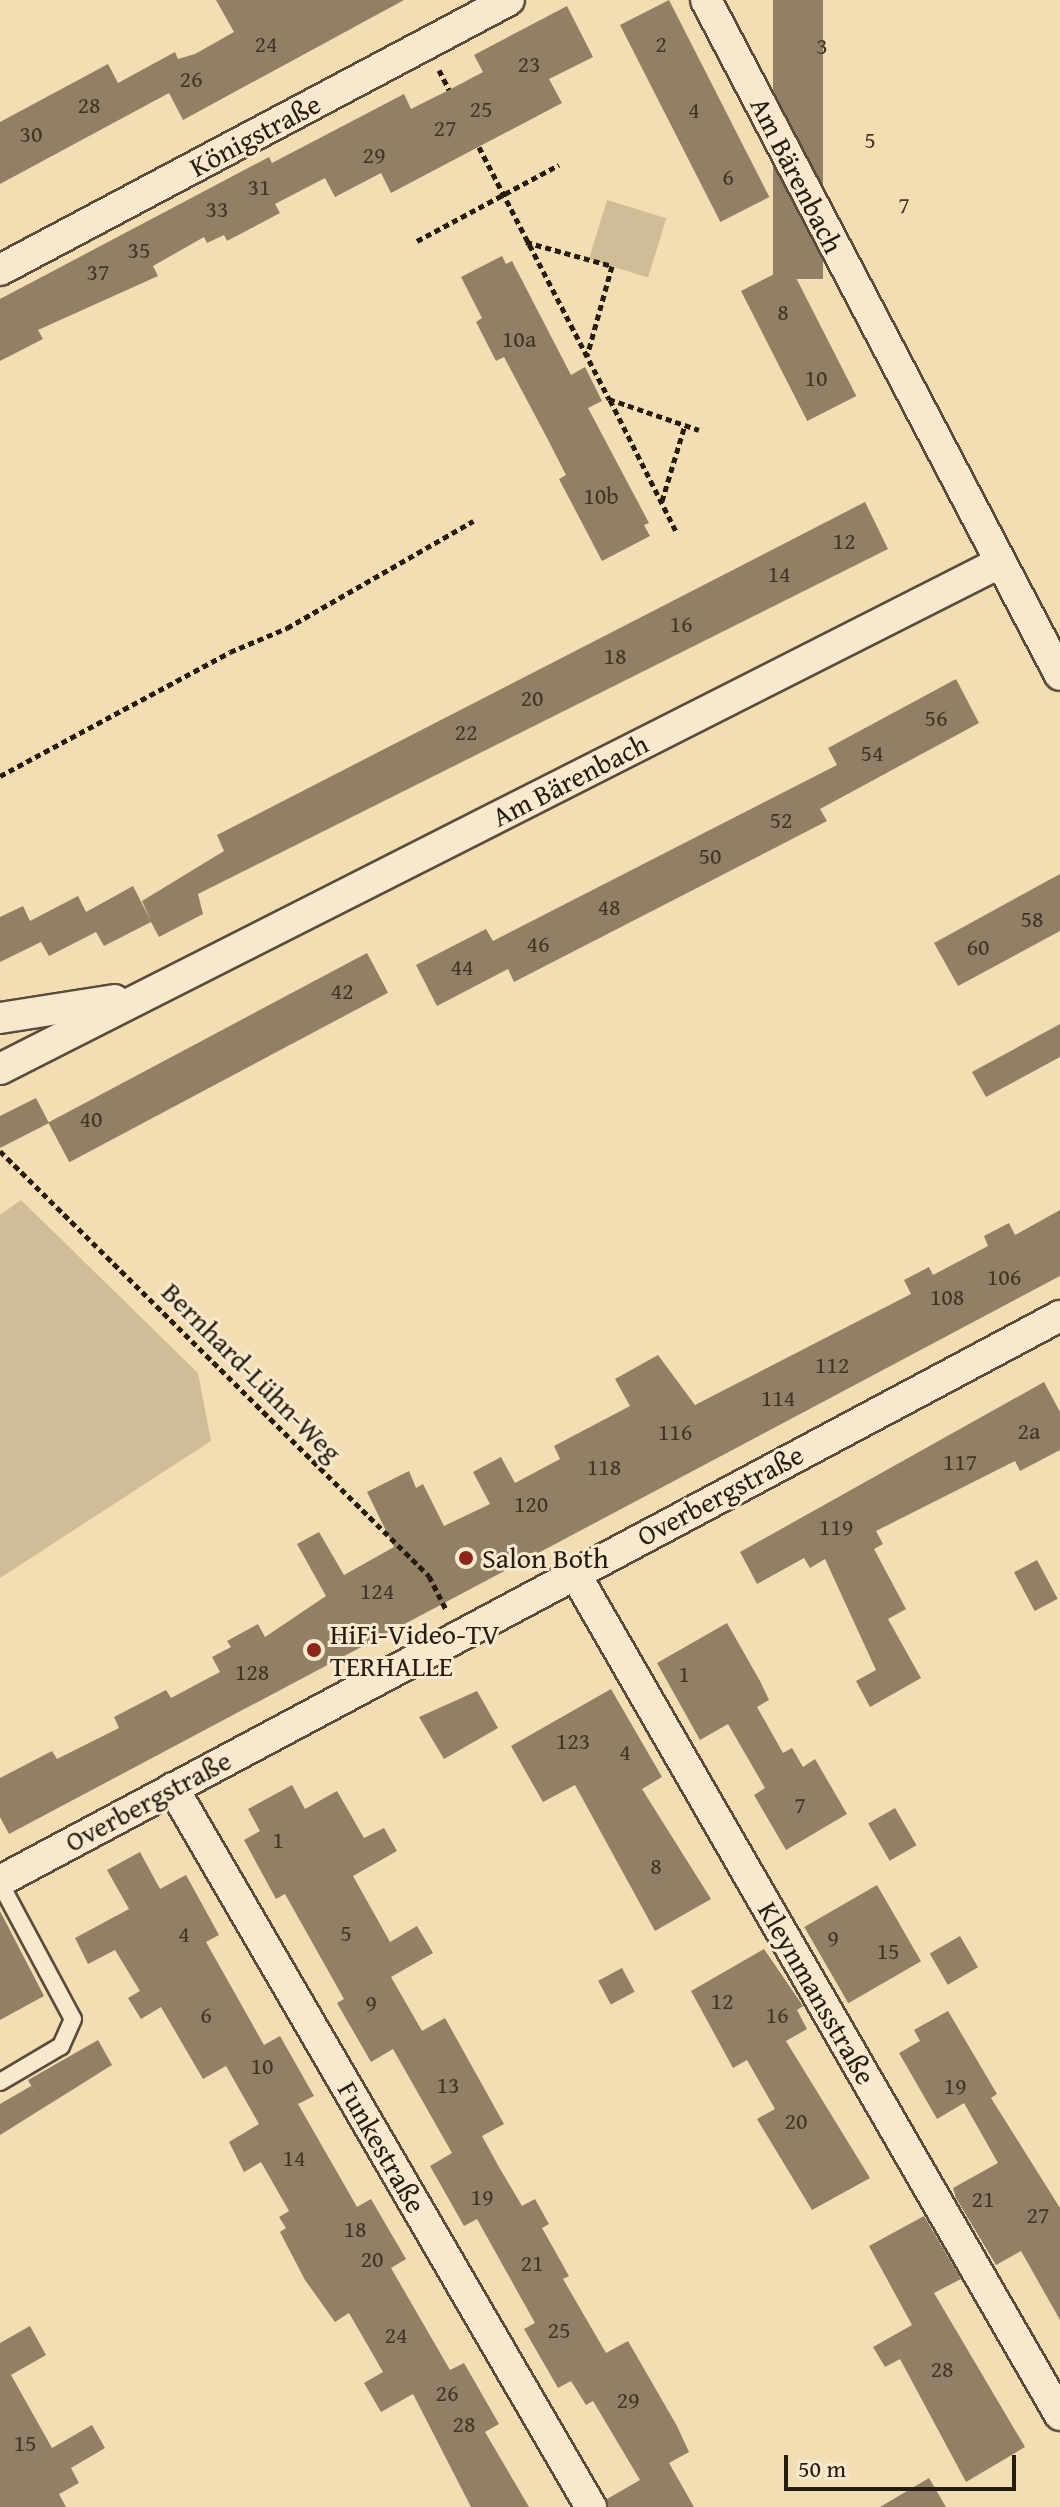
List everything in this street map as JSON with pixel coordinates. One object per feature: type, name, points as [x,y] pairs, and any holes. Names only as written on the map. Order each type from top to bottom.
[{"type":"street","name":"Königstraße","points":[[0,270],[509,0]]},
{"type":"street","name":"Am Bärenbach","points":[[706,0],[1060,675]]},
{"type":"street","name":"Am Bärenbach","points":[[0,1069],[999,563]]},
{"type":"street","name":"Am Bärenbach","points":[[0,1018],[141,996]]},
{"type":"street","name":"Overbergstraße","points":[[0,1882],[574,1572],[1060,1316]]},
{"type":"street","name":"Kleynmansstraße","points":[[574,1572],[1060,2415]]},
{"type":"street","name":"Funkestraße","points":[[173,1788],[591,2507]]},
{"type":"lane","points":[[0,1882],[73,2019],[61,2046],[0,2082]]},
{"type":"path","points":[[479,147],[676,531]]},
{"type":"path","points":[[417,241],[559,165]]},
{"type":"path","points":[[526,242],[612,266],[586,357]]},
{"type":"path","points":[[609,399],[699,430]]},
{"type":"path","points":[[662,501],[685,425]]},
{"type":"path","points":[[0,776],[230,652],[287,628],[473,521]]},
{"type":"path","name":"Bernhard-Lühn-Weg","points":[[0,1151],[429,1576],[459,1634]]},
{"type":"shaded area","points":[[607,200],[666,218],[648,277],[589,259]]},
{"type":"shaded area","points":[[21,1200],[198,1373],[211,1441],[0,1578],[0,1215]]},
{"type":"building","points":[[216,0],[404,0],[183,120],[169,93],[0,184],[0,122],[108,64],[118,83],[175,52],[178,59],[195,54],[234,32]]},
{"type":"building","points":[[669,0],[769,197],[720,222],[620,25]]},
{"type":"building","points":[[773,0],[823,0],[823,279],[773,279]]},
{"type":"building","points":[[567,6],[593,57],[549,79],[562,103],[391,193],[381,173],[335,197],[325,178],[275,204],[280,213],[227,241],[224,235],[207,243],[204,237],[153,266],[158,276],[38,330],[43,339],[0,361],[0,299],[269,157],[272,163],[404,94],[411,109],[449,90],[483,72],[474,55]]},
{"type":"building","points":[[502,256],[506,264],[512,261],[571,375],[585,367],[602,401],[588,408],[649,523],[644,525],[650,536],[602,561],[559,479],[566,475],[546,436],[504,357],[496,361],[476,322],[482,318],[461,277]]},
{"type":"building","points":[[790,266],[856,396],[807,421],[741,291]]},
{"type":"building","points":[[865,502],[888,549],[198,894],[203,914],[159,937],[151,922],[104,946],[96,932],[49,956],[41,942],[0,962],[0,917],[23,906],[30,921],[78,896],[86,912],[133,886],[151,921],[142,901],[224,851],[217,835]]},
{"type":"building","points":[[956,679],[979,723],[820,809],[827,821],[514,982],[508,969],[437,1006],[416,965],[486,929],[493,941],[837,765],[828,748]]},
{"type":"building","points":[[1060,874],[1060,931],[958,986],[934,943]]},
{"type":"building","points":[[367,953],[388,993],[69,1162],[48,1122]]},
{"type":"building","points":[[1060,1024],[1060,1057],[986,1097],[972,1072]]},
{"type":"building","points":[[36,1098],[49,1123],[0,1148],[0,1116]]},
{"type":"building","points":[[1060,1210],[1060,1276],[9,1834],[0,1817],[0,1778],[52,1751],[57,1759],[119,1728],[114,1717],[166,1690],[171,1698],[220,1672],[212,1657],[231,1647],[227,1641],[258,1624],[265,1637],[326,1596],[297,1544],[319,1532],[344,1575],[394,1547],[367,1492],[409,1471],[416,1488],[423,1484],[444,1526],[490,1504],[473,1472],[501,1457],[515,1483],[560,1459],[554,1446],[630,1406],[615,1379],[658,1355],[695,1405],[911,1294],[904,1280],[929,1267],[933,1275],[988,1246],[984,1236],[1009,1223],[1015,1235]]},
{"type":"building","points":[[1044,1382],[1060,1412],[1060,1450],[1020,1471],[1015,1461],[876,1531],[883,1544],[874,1549],[906,1609],[888,1619],[921,1678],[870,1707],[856,1681],[876,1670],[825,1559],[810,1568],[804,1558],[757,1584],[740,1552]]},
{"type":"building","points":[[1037,1560],[1058,1599],[1035,1611],[1014,1572]]},
{"type":"building","points":[[727,1623],[769,1700],[757,1707],[783,1753],[792,1748],[803,1767],[815,1759],[847,1814],[786,1850],[754,1795],[765,1788],[728,1724],[700,1740],[657,1663]]},
{"type":"building","points":[[611,1689],[662,1777],[642,1789],[711,1899],[655,1931],[575,1785],[543,1802],[511,1746]]},
{"type":"building","points":[[477,1691],[498,1728],[444,1759],[419,1717]]},
{"type":"building","points":[[292,1785],[305,1809],[337,1791],[364,1838],[384,1828],[397,1851],[353,1876],[390,1942],[417,1926],[433,1953],[391,1977],[422,2031],[445,2018],[504,2124],[482,2136],[499,2167],[522,2206],[535,2199],[549,2224],[542,2228],[569,2276],[563,2279],[606,2353],[628,2341],[677,2426],[689,2452],[669,2463],[694,2507],[609,2507],[607,2499],[640,2480],[593,2401],[586,2405],[571,2381],[558,2388],[524,2329],[535,2323],[477,2219],[464,2226],[430,2166],[452,2153],[393,2049],[371,2062],[337,2003],[344,1999],[285,1894],[276,1899],[244,1840],[260,1831],[248,1809]]},
{"type":"building","points":[[895,1808],[916,1845],[890,1861],[868,1824]]},
{"type":"building","points":[[140,1852],[160,1889],[186,1875],[219,1935],[206,1942],[264,2045],[280,2036],[314,2096],[298,2104],[357,2207],[371,2199],[406,2259],[391,2268],[450,2370],[464,2363],[499,2424],[485,2432],[529,2507],[471,2507],[413,2394],[381,2412],[364,2383],[383,2372],[349,2313],[335,2322],[305,2280],[280,2232],[286,2228],[279,2217],[289,2211],[261,2162],[244,2172],[229,2142],[259,2124],[226,2066],[203,2079],[161,2007],[141,2019],[128,1998],[140,1991],[115,1950],[88,1964],[75,1938],[129,1909],[107,1870]]},
{"type":"building","points":[[877,1885],[921,1961],[848,2003],[804,1927]]},
{"type":"building","points":[[0,1911],[44,1996],[0,2020]]},
{"type":"building","points":[[960,1936],[978,1967],[948,1985],[930,1953]]},
{"type":"building","points":[[764,1949],[803,2006],[797,2010],[807,2029],[786,2041],[870,2178],[812,2210],[757,2119],[775,2109],[747,2060],[733,2068],[691,1991]]},
{"type":"building","points":[[622,1968],[635,1992],[611,2005],[598,1981]]},
{"type":"building","points":[[948,2011],[997,2094],[991,2098],[1060,2208],[1060,2320],[1021,2251],[996,2265],[956,2198],[953,2188],[998,2163],[964,2103],[937,2119],[899,2053],[920,2041],[914,2030]]},
{"type":"building","points":[[98,2040],[112,2065],[0,2135],[0,2104],[31,2086],[35,2093],[28,2080]]},
{"type":"building","points":[[924,2216],[961,2279],[934,2293],[1025,2447],[966,2482],[900,2359],[885,2367],[873,2347],[912,2325],[869,2246]]},
{"type":"building","points":[[30,2326],[46,2355],[11,2375],[52,2448],[92,2425],[105,2448],[71,2468],[79,2483],[59,2494],[66,2507],[0,2507],[0,2343]]},
{"type":"building","points":[[929,2478],[946,2507],[880,2507]]},
{"type":"place","name":"Salon Both","points":[[466,1558]]},
{"type":"place","name":"HiFi-Video-TV TERHALLE","points":[[314,1650]]}]
